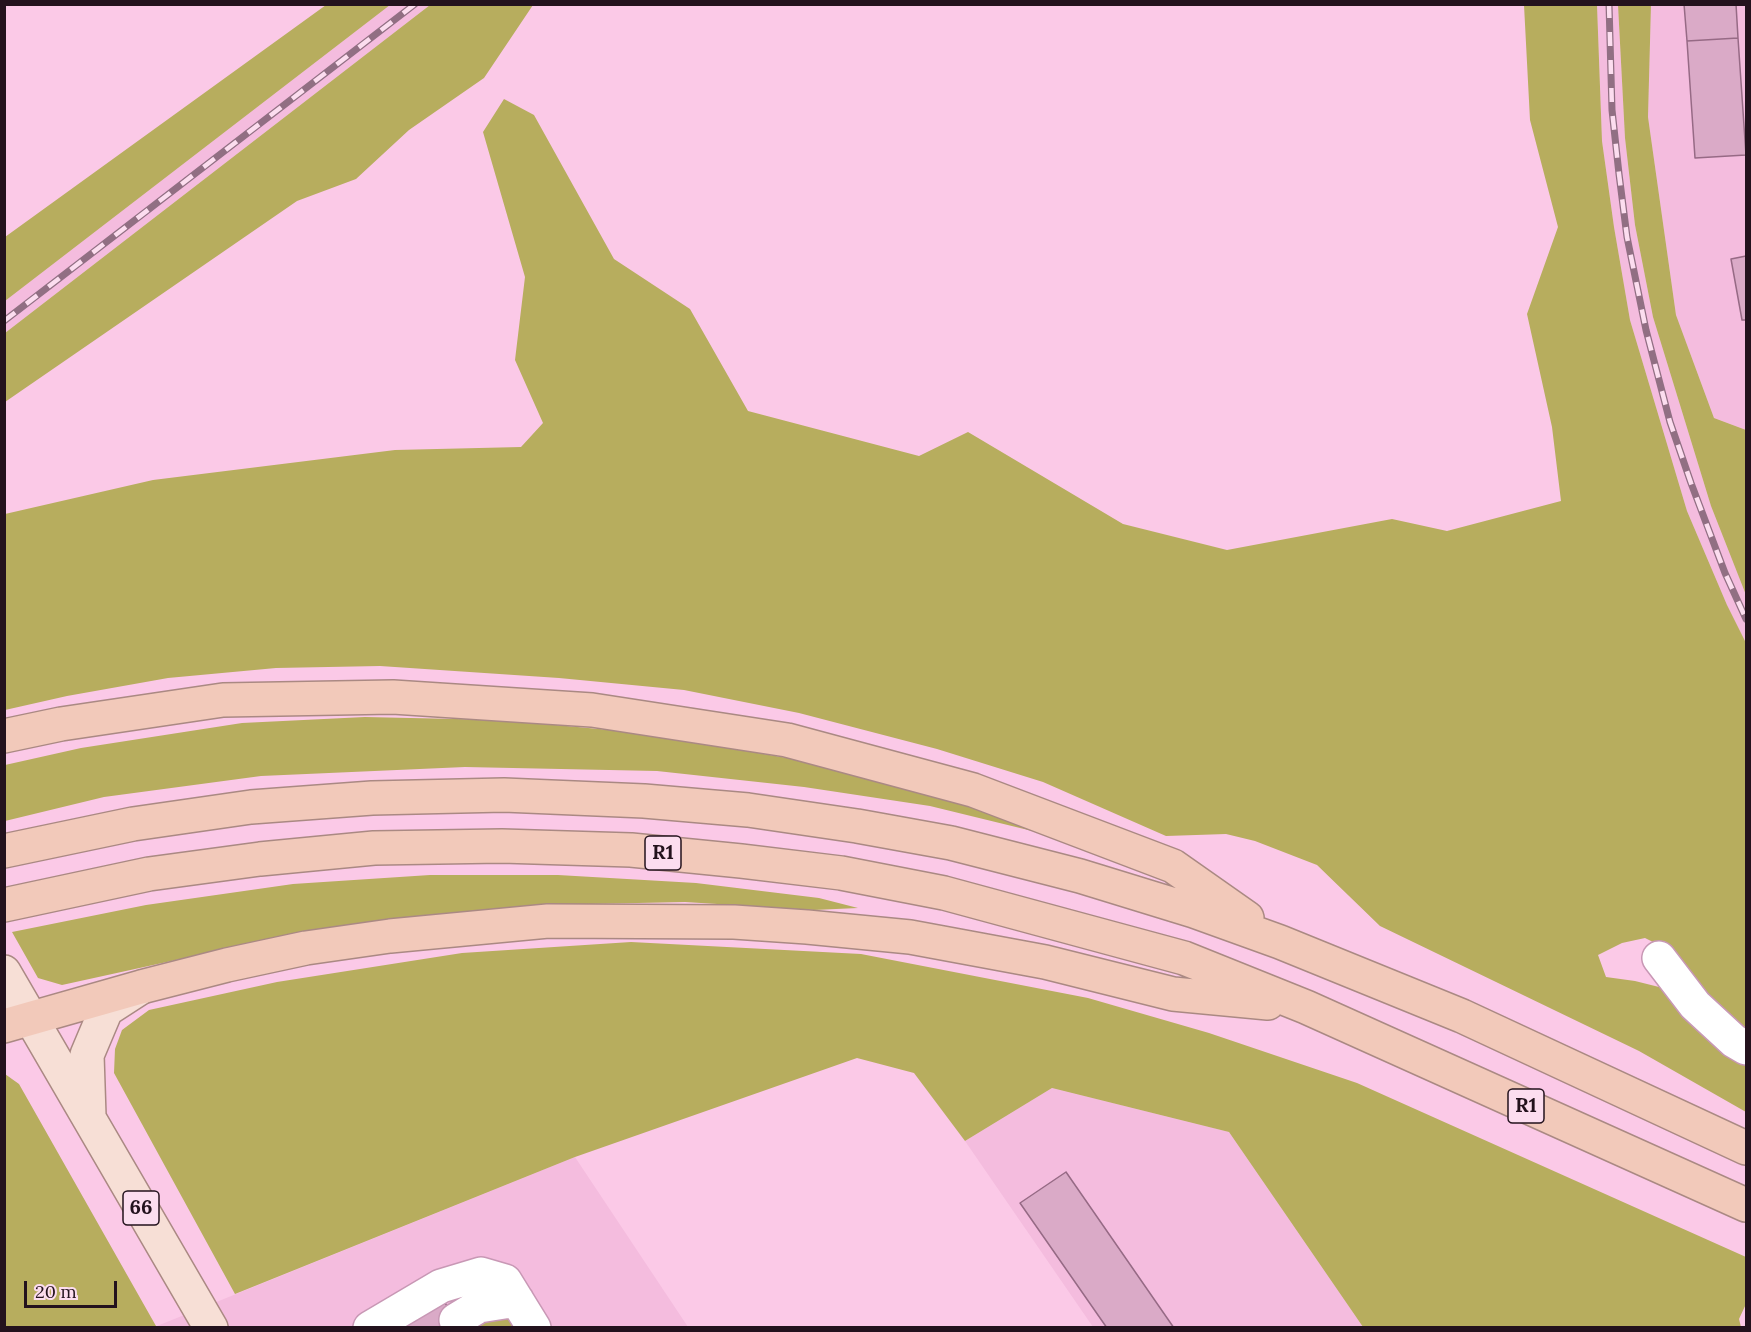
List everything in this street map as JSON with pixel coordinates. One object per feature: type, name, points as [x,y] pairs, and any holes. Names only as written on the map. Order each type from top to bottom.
[{"type":"highway","points":[[4,736],[61,724],[223,700],[393,697],[592,710],[787,740],[973,790],[1173,866],[1280,942]]},
{"type":"highway","points":[[4,851],[132,824],[251,807],[372,798],[504,795],[644,801],[748,810],[857,826],[951,843],[1080,876],[1194,910],[1280,942],[1462,1016],[1746,1148]]},
{"type":"highway","name":"R1","points":[[4,905],[149,874],[374,849],[502,846],[631,850],[841,873],[944,893],[1184,958],[1306,1007],[1746,1205]]},
{"type":"highway","points":[[18,1022],[141,987],[306,948],[390,936],[548,921],[699,921],[807,927],[910,937],[1045,962],[1173,994],[1306,1007]]},
{"type":"main road","name":"66","points":[[10,981],[18,1022],[89,1117],[211,1328]]},
{"type":"main road","points":[[89,1117],[87,1055],[106,1010],[141,987]]},
{"type":"lane","points":[[1659,958],[1695,1005],[1734,1041],[1746,1048]]},
{"type":"lane","points":[[370,1328],[441,1286],[481,1274],[506,1281],[534,1328]]},
{"type":"lane","points":[[456,1320],[479,1306],[517,1300]]},
{"type":"shaded area","points":[[326,5],[390,5],[5,301],[5,237]]},
{"type":"shaded area","points":[[390,5],[430,5],[5,333],[5,301]]},
{"type":"shaded area","points":[[430,5],[533,5],[484,78],[409,130],[356,179],[297,201],[5,402],[5,333]]},
{"type":"shaded area","points":[[1524,5],[1597,5],[1602,141],[1630,320],[1687,511],[1727,605],[1746,643],[1746,1030],[1715,1011],[1673,952],[1645,938],[1622,943],[1598,955],[1606,977],[1659,987],[1697,1024],[1746,1062],[1746,1112],[1639,1051],[1380,926],[1317,865],[1255,841],[1226,834],[1166,836],[1043,782],[937,749],[799,713],[684,690],[559,678],[380,666],[276,668],[168,678],[5,710],[5,514],[153,480],[395,450],[521,447],[543,423],[515,360],[525,277],[483,132],[504,99],[534,115],[614,259],[690,309],[748,411],[919,456],[968,432],[1123,524],[1227,550],[1392,519],[1447,531],[1561,501],[1552,427],[1527,314],[1558,227],[1530,120]]},
{"type":"shaded area","points":[[1597,5],[1618,5],[1625,138],[1635,225],[1653,317],[1711,506],[1746,595],[1746,643],[1727,605],[1687,511],[1630,320],[1602,141]]},
{"type":"shaded area","points":[[1618,5],[1651,5],[1648,117],[1676,315],[1714,418],[1746,430],[1746,595],[1711,506],[1653,317],[1635,225],[1625,138]]},
{"type":"shaded area","points":[[1651,5],[1746,5],[1746,430],[1714,418],[1676,315],[1648,117]]},
{"type":"shaded area","points":[[365,717],[502,720],[642,733],[793,759],[958,802],[1065,839],[930,806],[804,787],[657,771],[465,767],[261,776],[104,797],[5,821],[5,765],[81,748],[242,723]]},
{"type":"shaded area","points":[[430,875],[558,875],[696,883],[819,898],[858,908],[814,910],[685,902],[543,905],[258,942],[62,985],[38,978],[12,932],[146,905],[293,884]]},
{"type":"shaded area","points":[[631,942],[861,954],[1088,998],[1209,1033],[1357,1083],[1746,1257],[1746,1304],[1739,1319],[1741,1327],[1363,1327],[1229,1132],[1052,1088],[965,1141],[914,1073],[857,1058],[575,1157],[235,1294],[114,1073],[115,1049],[122,1030],[149,1010],[277,982],[462,953]]},
{"type":"shaded area","points":[[5,1074],[19,1084],[156,1326],[5,1327]]},
{"type":"shaded area","points":[[1052,1088],[1229,1132],[1363,1327],[1093,1327],[965,1141]]},
{"type":"shaded area","points":[[575,1157],[688,1327],[152,1328]]},
{"type":"shaded area","points":[[505,1316],[516,1322],[516,1327],[472,1328],[488,1318]]},
{"type":"building","points":[[1684,4],[1736,4],[1738,38],[1687,41]]},
{"type":"building","points":[[1738,38],[1746,155],[1695,158],[1687,41]]},
{"type":"building","points":[[1746,256],[1746,320],[1742,320],[1731,259]]},
{"type":"building","points":[[1066,1172],[1174,1328],[1107,1328],[1020,1203]]},
{"type":"building","points":[[444,1301],[460,1328],[399,1328]]},
{"type":"railway","points":[[4,321],[415,4]]},
{"type":"railway","points":[[1609,4],[1612,110],[1619,174],[1627,237],[1646,330],[1670,422],[1691,483],[1725,573],[1746,619]]}]
